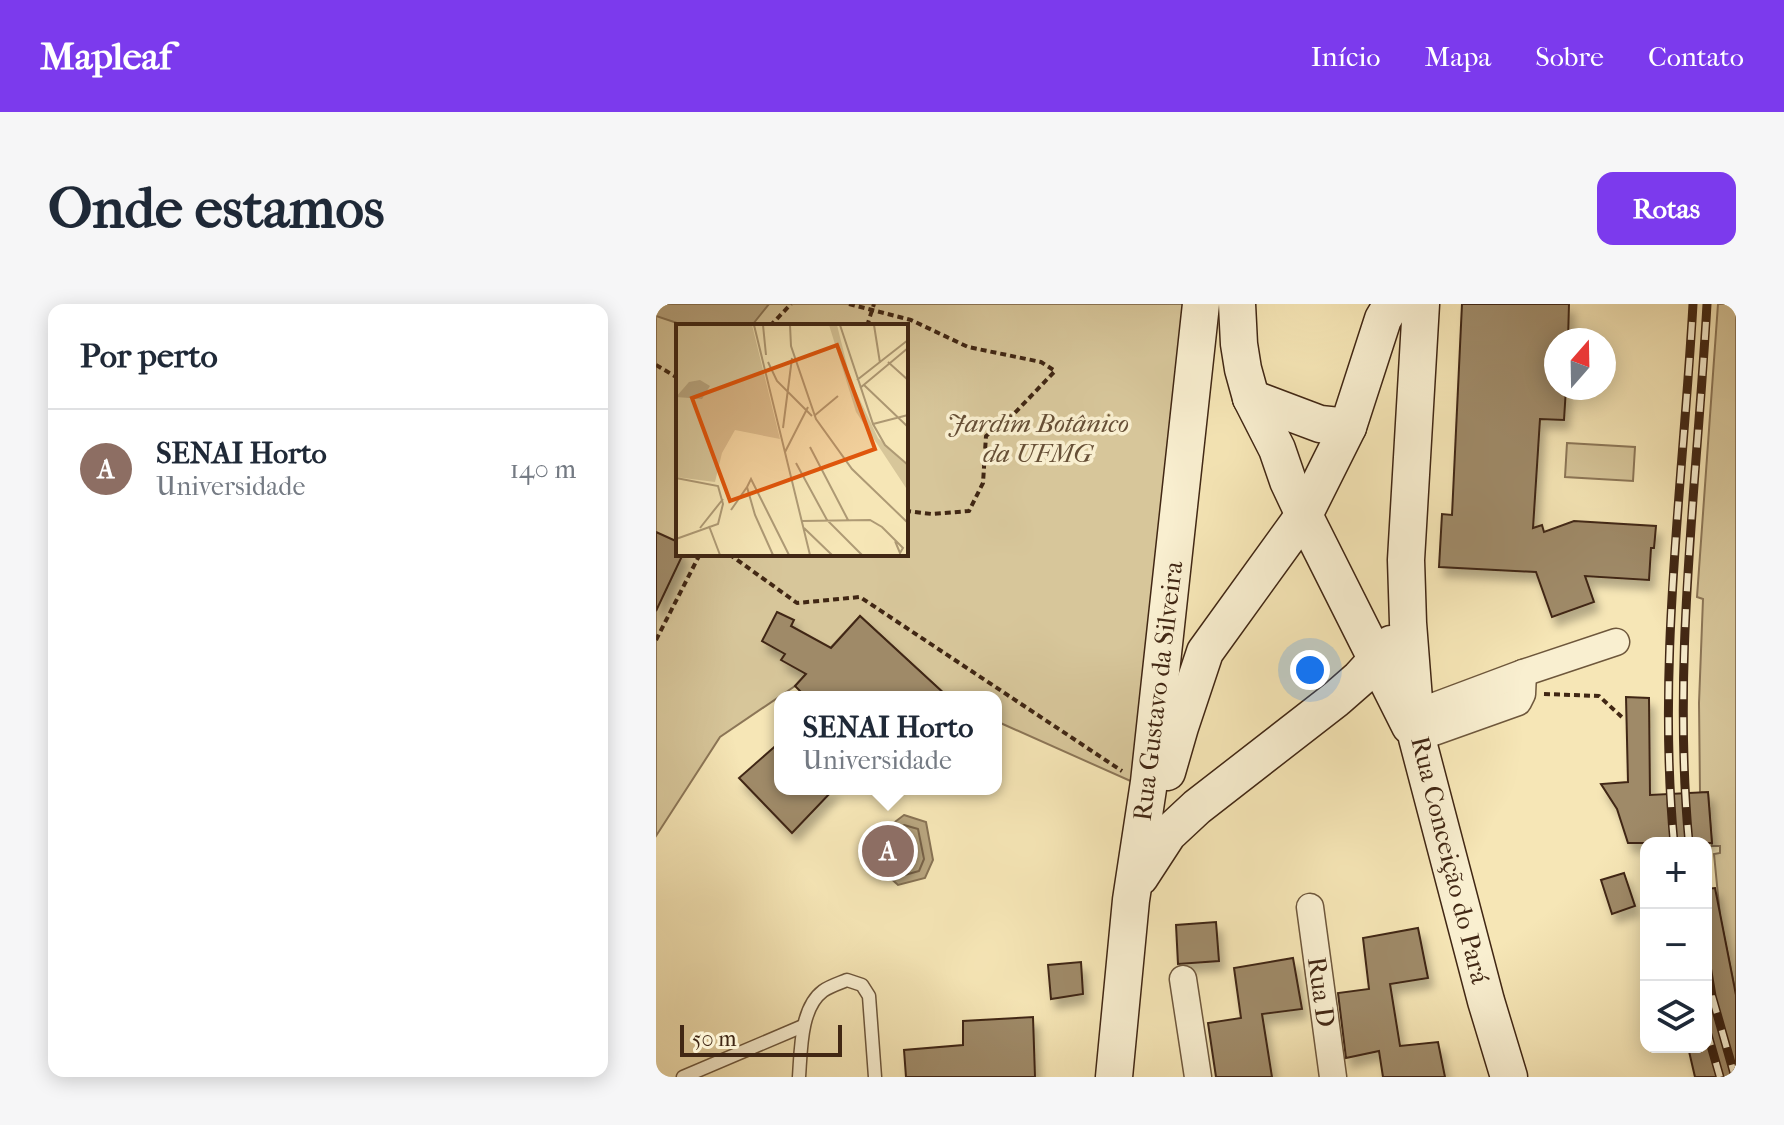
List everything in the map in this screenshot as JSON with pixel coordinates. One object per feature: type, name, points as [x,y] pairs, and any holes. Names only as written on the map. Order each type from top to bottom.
[{"type":"main road","name":"Rua Gustavo da Silveira","points":[[1114,1077],[1131,900],[1149,782],[1201,304]]},
{"type":"main road","points":[[1237,304],[1243,369],[1251,398],[1277,449],[1304,515],[1376,660],[1416,726]]},
{"type":"main road","points":[[1135,885],[1205,652],[1304,515],[1348,427],[1383,319],[1392,304]]},
{"type":"main road","name":"Rua Conceição do Pará","points":[[1421,304],[1406,560],[1416,726],[1486,1001],[1509,1077]]},
{"type":"main road","points":[[1251,398],[1320,424],[1348,427]]},
{"type":"main road","points":[[1135,885],[1168,834],[1197,807],[1336,699],[1408,623]]},
{"type":"main road","points":[[1336,699],[1370,705],[1416,726]]},
{"type":"street","points":[[1416,726],[1518,702],[1522,683],[1616,642]]},
{"type":"street","name":"Rua D","points":[[1310,907],[1333,1077]]},
{"type":"street","points":[[1183,979],[1198,1077]]},
{"type":"lane","points":[[799,1077],[803,1026],[822,992],[847,980],[862,985],[869,996],[875,1077]]},
{"type":"lane","points":[[683,1077],[803,1026]]},
{"type":"path","points":[[772,324],[791,304]]},
{"type":"path","points":[[849,304],[874,307],[911,320],[968,347],[1041,362],[1055,371],[1010,418],[986,436],[983,483],[969,511],[932,514],[908,511]]},
{"type":"path","points":[[656,365],[676,377]]},
{"type":"path","points":[[656,640],[699,556]]},
{"type":"path","points":[[732,556],[797,603],[860,597],[1002,691]]},
{"type":"path","points":[[1522,683],[1599,696],[1624,719]]},
{"type":"path","points":[[1002,691],[1121,770],[1149,782]]},
{"type":"green space","name":"Jardim Botânico da UFMG","points":[[656,304],[1186,304],[1135,783],[1002,724],[1002,691],[941,691],[860,616],[795,686],[788,691],[774,691],[774,700],[720,737],[656,836]]},
{"type":"green space","points":[[1718,304],[1736,304],[1736,995],[1720,916],[1714,854],[1720,853],[1720,846],[1712,846],[1708,793],[1700,792],[1703,599],[1697,597]]},
{"type":"green space","points":[[1567,443],[1635,447],[1633,481],[1565,477]]},
{"type":"water","points":[[656,304],[769,304],[753,324],[680,324],[656,316]]},
{"type":"water","points":[[904,815],[926,822],[933,860],[925,878],[898,885],[887,875],[881,848],[883,831]]},
{"type":"building","points":[[1462,304],[1569,304],[1568,328],[1544,328],[1544,400],[1565,400],[1564,420],[1540,419],[1533,528],[1542,525],[1544,532],[1574,521],[1656,526],[1649,580],[1585,576],[1594,602],[1552,617],[1536,572],[1439,567],[1442,514],[1452,515]]},
{"type":"building","points":[[656,532],[676,541],[676,556],[682,556],[656,611]]},
{"type":"building","points":[[777,612],[794,620],[791,626],[831,648],[860,616],[941,691],[800,691],[795,686],[806,674],[781,660],[785,654],[762,641]]},
{"type":"building","points":[[1626,697],[1649,698],[1650,795],[1708,792],[1712,837],[1640,837],[1640,843],[1628,843],[1617,809],[1601,784],[1628,782]]},
{"type":"building","points":[[774,747],[774,795],[828,795],[792,833],[739,778]]},
{"type":"building","points":[[1624,873],[1635,906],[1612,914],[1601,880]]},
{"type":"building","points":[[1712,888],[1715,888],[1736,995],[1736,1077],[1695,1077],[1689,1053],[1712,1053]]},
{"type":"building","points":[[1216,922],[1219,961],[1178,964],[1176,925]]},
{"type":"building","points":[[1418,928],[1428,978],[1390,984],[1400,1046],[1438,1042],[1445,1077],[1383,1077],[1379,1051],[1346,1058],[1338,993],[1369,989],[1363,938]]},
{"type":"building","points":[[1293,958],[1302,1009],[1262,1014],[1272,1077],[1216,1077],[1208,1023],[1241,1018],[1234,968]]},
{"type":"building","points":[[1081,962],[1083,994],[1051,999],[1048,965]]},
{"type":"building","points":[[1033,1017],[1035,1077],[906,1077],[904,1050],[963,1045],[963,1021]]},
{"type":"railway","points":[[1674,837],[1668,708],[1670,641],[1693,304]]},
{"type":"railway","points":[[1689,837],[1684,776],[1685,641],[1707,304]]},
{"type":"railway","points":[[1710,981],[1735,1077]]},
{"type":"railway","points":[[1712,1049],[1720,1077]]},
{"type":"place","name":"SENAI Horto","points":[[888,851]]}]
